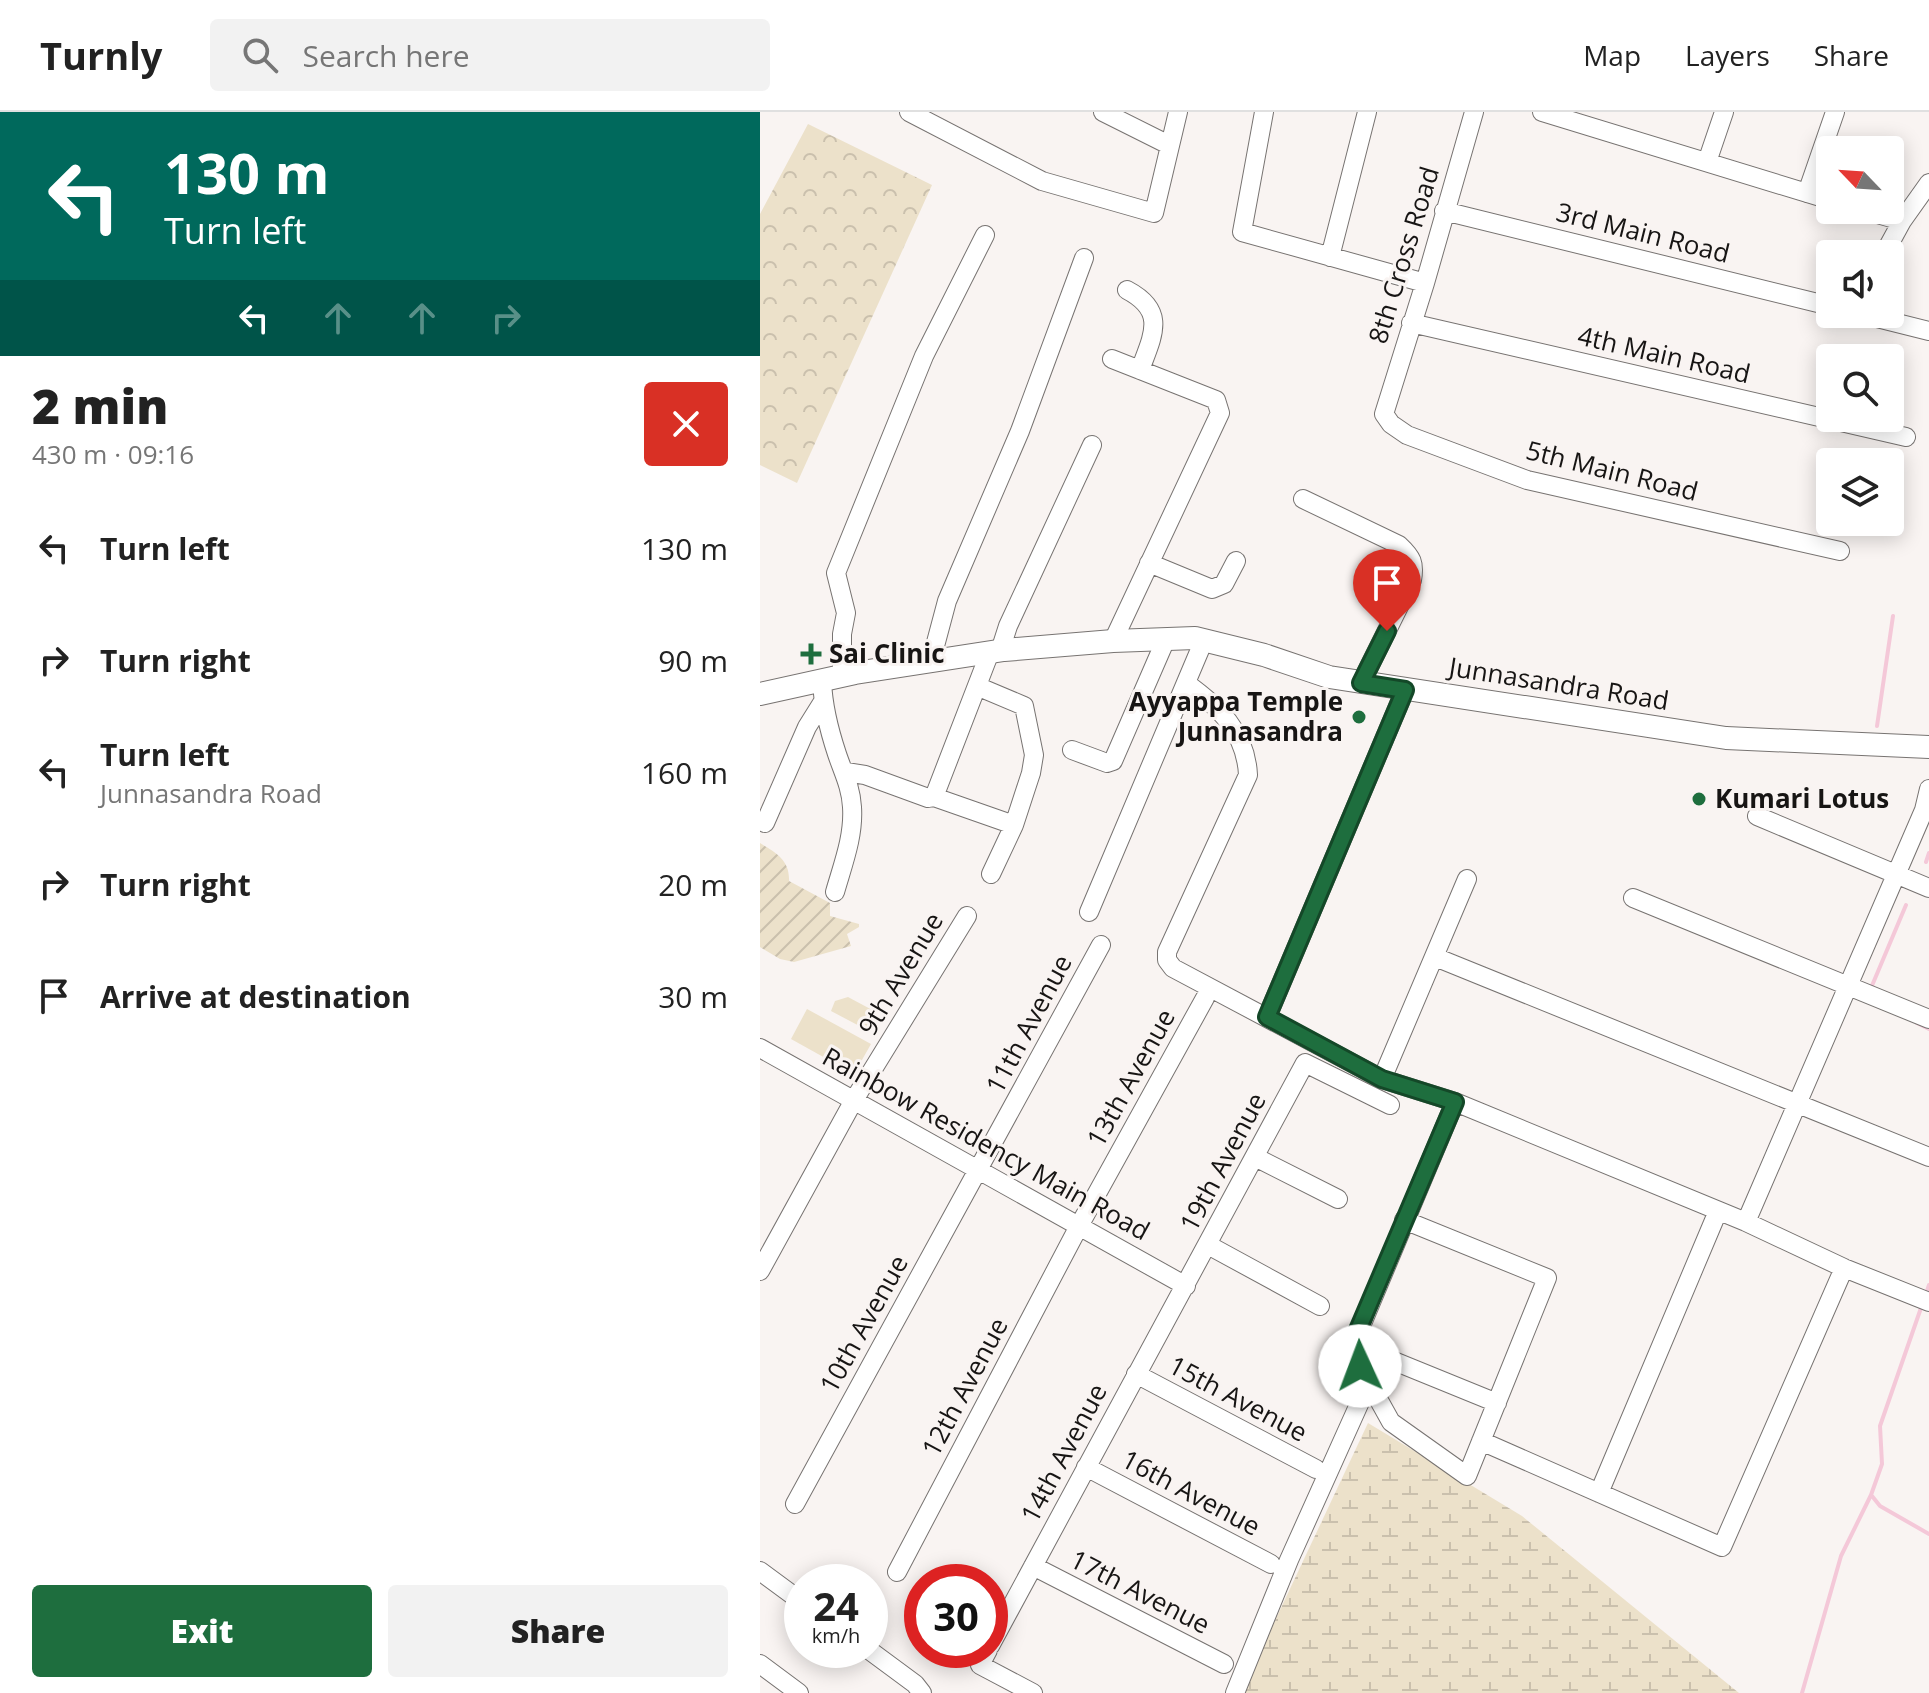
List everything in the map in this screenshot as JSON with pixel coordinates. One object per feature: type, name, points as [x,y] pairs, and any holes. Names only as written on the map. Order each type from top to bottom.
[{"type":"street","points":[[909,112],[1042,181],[1155,212],[1178,112]]},
{"type":"street","points":[[1103,112],[1169,145]]},
{"type":"street","points":[[1264,112],[1242,232],[1425,283]]},
{"type":"street","points":[[1330,257],[1367,112]]},
{"type":"street","name":"8th Cross Road","points":[[1384,414],[1474,112]]},
{"type":"street","points":[[1542,112],[1600,120],[1707,162],[1816,196]]},
{"type":"street","points":[[1707,162],[1724,112]]},
{"type":"street","points":[[1807,193],[1835,112]]},
{"type":"street","points":[[1904,218],[1929,183]]},
{"type":"street","name":"3rd Main Road","points":[[1444,211],[1816,303]]},
{"type":"street","points":[[765,823],[800,742],[829,687],[846,613],[836,573],[924,356],[985,235]]},
{"type":"street","points":[[931,661],[947,601],[1020,431],[1084,258]]},
{"type":"street","points":[[1127,290],[1142,298],[1154,320],[1140,370]]},
{"type":"street","name":"4th Main Road","points":[[1411,323],[1906,437]]},
{"type":"street","points":[[1904,325],[1929,331]]},
{"type":"street","points":[[1112,359],[1216,400],[1220,406],[1220,413],[1113,641]]},
{"type":"street","name":"5th Main Road","points":[[1384,414],[1391,424],[1407,435],[1527,480],[1840,551]]},
{"type":"street","points":[[934,797],[979,687],[1092,445]]},
{"type":"street","points":[[1303,499],[1399,545],[1415,565],[1412,580],[1361,683]]},
{"type":"street","points":[[1149,563],[1212,589],[1224,584],[1236,561]]},
{"type":"street","points":[[1072,750],[1107,763],[1113,761],[1166,639]]},
{"type":"street","points":[[1089,912],[1204,640]]},
{"type":"street","name":"Junnasandra Road","points":[[760,694],[829,687],[931,661],[995,652],[1113,641],[1204,640],[1264,655],[1329,677],[1726,738],[1928,748]]},
{"type":"street","points":[[1186,683],[1218,708],[1232,726],[1247,760],[1248,775],[1167,952],[1167,960],[1173,968],[1382,1079],[1455,1102],[1746,1222],[1844,1268],[1923,1300]]},
{"type":"street","points":[[829,687],[837,755],[846,772],[852,804],[852,825],[835,892]]},
{"type":"street","points":[[979,687],[1024,706],[1034,755],[1014,825],[991,874]]},
{"type":"street","points":[[1267,1017],[1405,690]]},
{"type":"street","points":[[846,772],[865,775],[1014,825]]},
{"type":"street","points":[[1746,1222],[1924,810],[1929,789]]},
{"type":"street","points":[[1757,816],[1929,888]]},
{"type":"street","points":[[1382,1079],[1467,879]]},
{"type":"street","points":[[1633,898],[1929,1019]]},
{"type":"street","name":"9th Avenue","points":[[760,1271],[854,1100],[967,916]]},
{"type":"street","name":"11th Avenue","points":[[980,1171],[1101,945]]},
{"type":"street","points":[[1435,957],[1929,1157]]},
{"type":"street","name":"13th Avenue","points":[[1079,1226],[1205,998]]},
{"type":"street","name":"Rainbow Residency Main Road","points":[[760,1048],[1186,1286]]},
{"type":"street","name":"19th Avenue","points":[[1186,1286],[1305,1063],[1390,1105]]},
{"type":"street","points":[[1404,1220],[1547,1278],[1467,1476],[1391,1422],[1351,1350],[1404,1220],[1455,1102]]},
{"type":"street","points":[[1255,1157],[1338,1199]]},
{"type":"street","name":"10th Avenue","points":[[795,1504],[980,1171]]},
{"type":"street","points":[[1599,1493],[1718,1211]]},
{"type":"street","name":"12th Avenue","points":[[897,1572],[1079,1226]]},
{"type":"street","points":[[1208,1245],[1320,1306]]},
{"type":"street","points":[[1481,1441],[1722,1547],[1844,1268]]},
{"type":"street","name":"14th Avenue","points":[[1008,1612],[1186,1286]]},
{"type":"street","points":[[1352,1344],[1497,1403]]},
{"type":"street","name":"15th Avenue","points":[[1136,1374],[1316,1469]]},
{"type":"street","points":[[1235,1693],[1289,1560],[1369,1382]]},
{"type":"street","name":"16th Avenue","points":[[1086,1467],[1271,1564]]},
{"type":"street","name":"17th Avenue","points":[[1033,1566],[1224,1664]]},
{"type":"street","points":[[760,1571],[784,1589]]},
{"type":"street","points":[[760,1664],[799,1693]]},
{"type":"street","points":[[888,1667],[915,1690]]},
{"type":"street","points":[[1004,1668],[1033,1693]]},
{"type":"green space","points":[[808,124],[932,185],[797,483],[760,465],[760,214]]},
{"type":"green space","points":[[760,843],[784,862],[789,881],[830,903],[830,916],[859,924],[847,934],[851,946],[794,962],[780,959],[760,947]]},
{"type":"green space","points":[[848,997],[876,1012],[867,1030],[831,1011],[835,1001]]},
{"type":"green space","points":[[807,1009],[871,1044],[854,1074],[791,1039]]},
{"type":"green space","points":[[1368,1423],[1522,1516],[1739,1693],[1241,1693]]},
{"type":"waterway","points":[[1877,726],[1893,616]]},
{"type":"waterway","points":[[1926,862],[1929,853]]},
{"type":"waterway","points":[[1871,988],[1906,905]]},
{"type":"waterway","points":[[1917,1023],[1929,1029]]},
{"type":"waterway","points":[[1925,1297],[1929,1285]]},
{"type":"waterway","points":[[1802,1693],[1841,1556],[1871,1495],[1882,1464],[1880,1426],[1922,1305]]},
{"type":"waterway","points":[[1872,1496],[1880,1506],[1929,1534]]},
{"type":"place","name":"Sai Clinic","points":[[811,654]]},
{"type":"place","name":"Ayyappa Temple Junnasandra","points":[[1359,717]]},
{"type":"place","name":"Kumari Lotus","points":[[1699,799]]},
{"type":"route","points":[[1360,1366],[1351,1350],[1352,1344],[1455,1102],[1382,1079],[1267,1017],[1405,690],[1361,683],[1387,631]]}]
